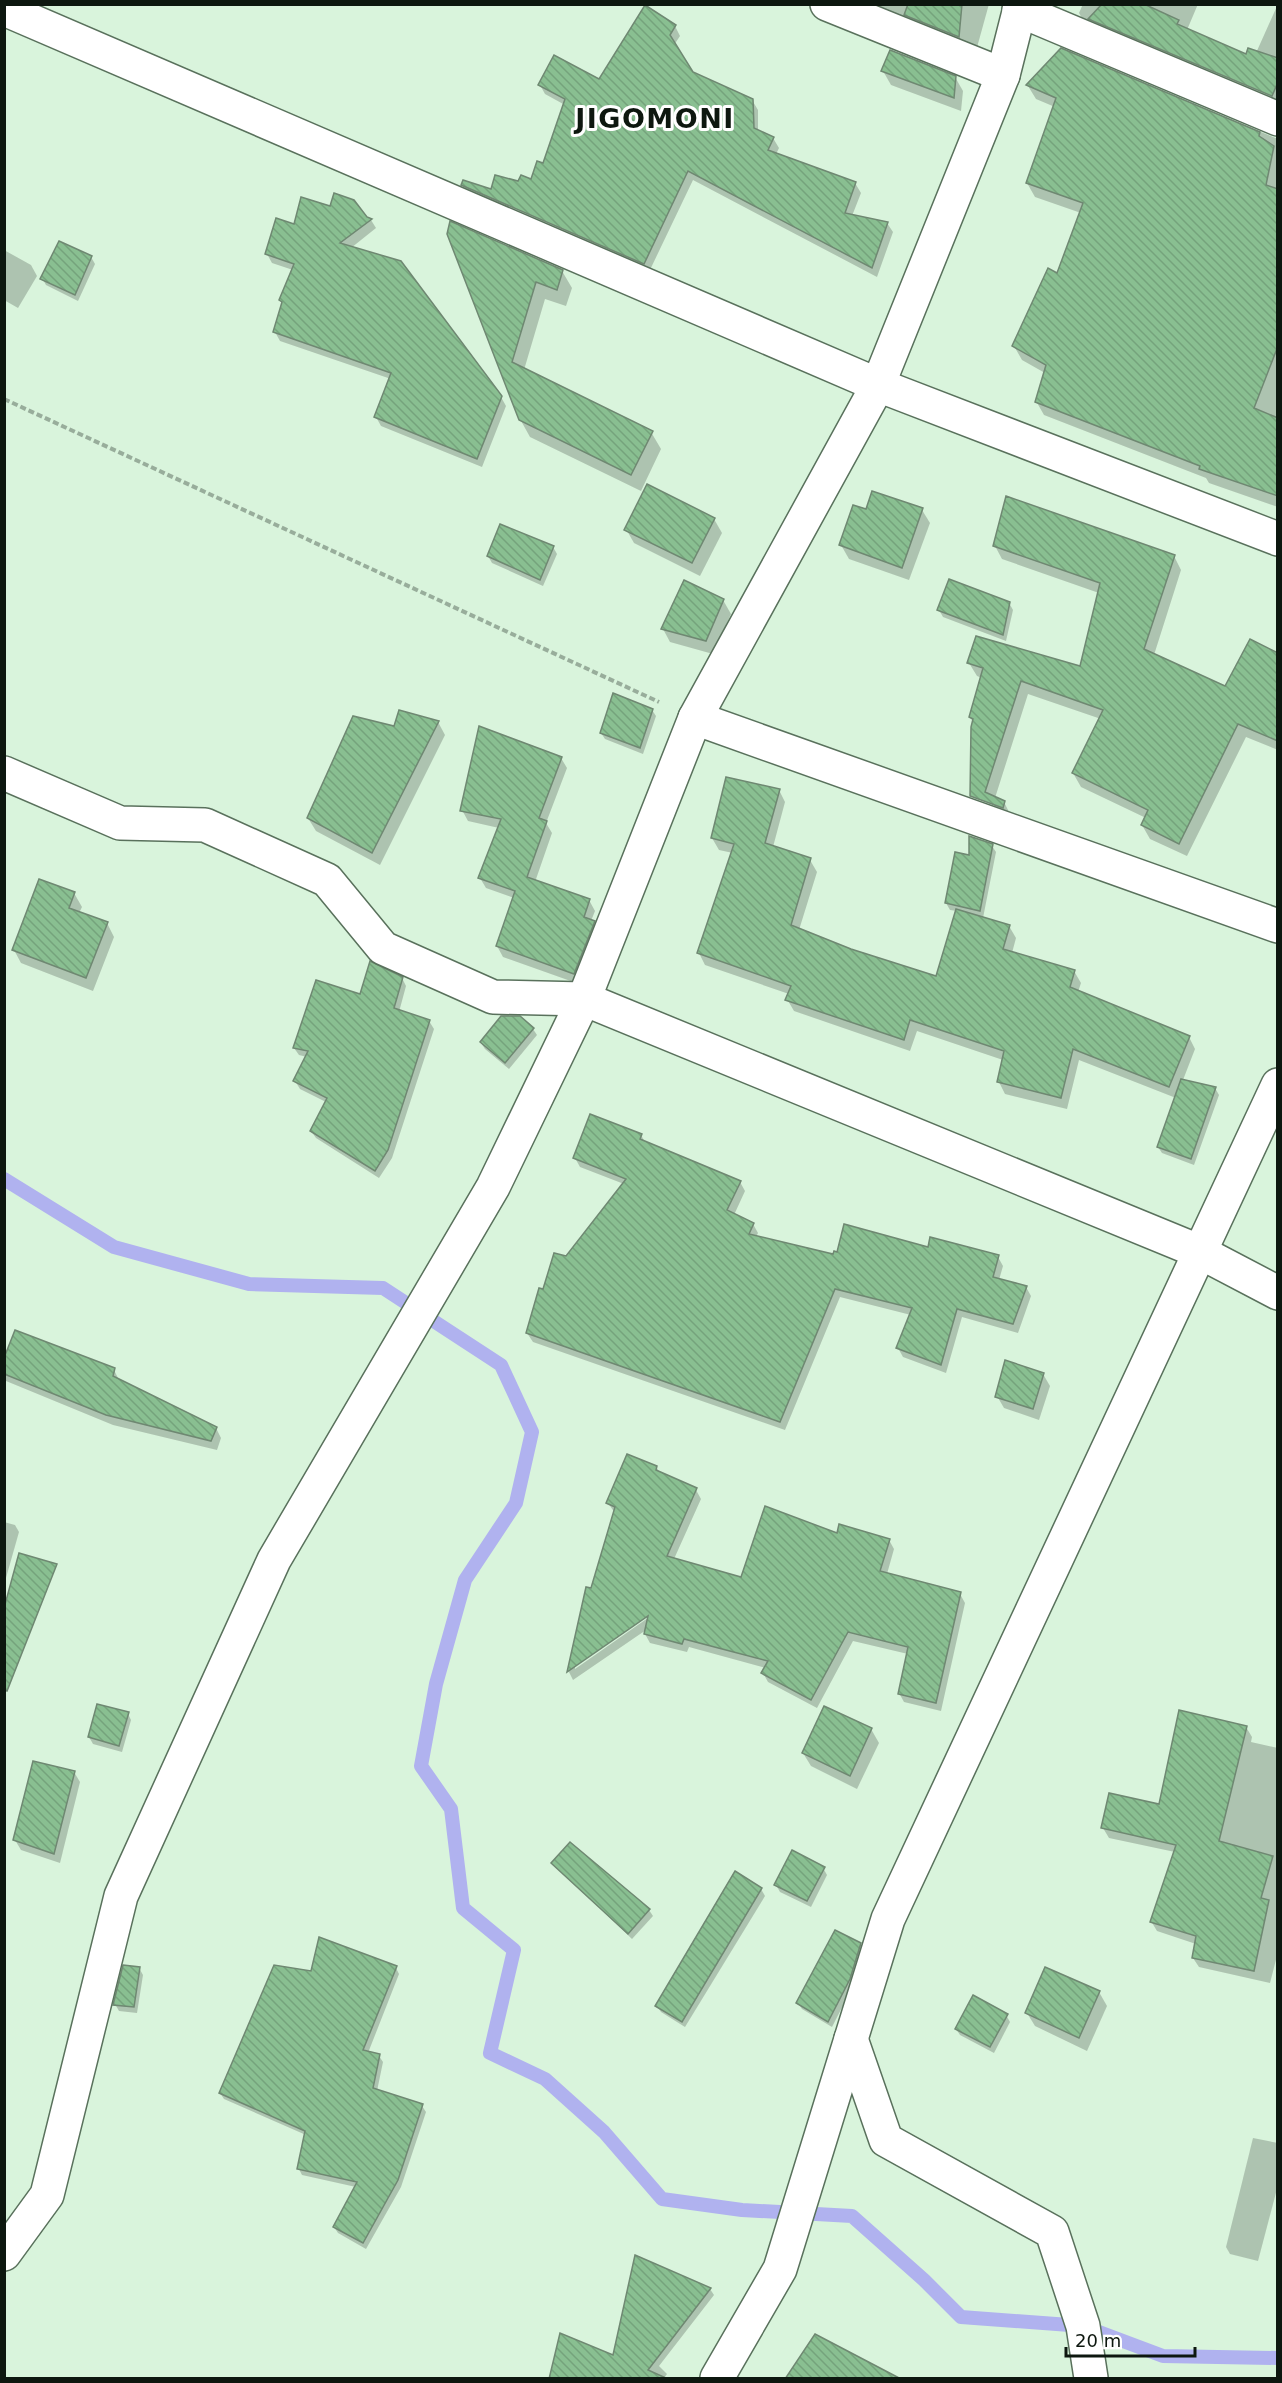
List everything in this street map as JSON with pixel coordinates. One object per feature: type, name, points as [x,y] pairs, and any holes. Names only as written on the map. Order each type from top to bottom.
[{"type":"street","points":[[827,4],[1003,75]]},
{"type":"street","points":[[4,2254],[47,2196],[121,1896],[274,1560],[493,1187],[584,999],[695,718],[878,385],[1003,75],[1020,7],[1278,119]]},
{"type":"street","points":[[4,9],[878,385],[1278,539]]},
{"type":"street","points":[[695,718],[1278,926]]},
{"type":"street","points":[[4,773],[120,823],[205,825],[327,880],[383,948],[493,997],[584,999],[1198,1251],[1278,1293]]},
{"type":"street","points":[[717,2379],[780,2269],[888,1919],[1198,1251],[1278,1085]]},
{"type":"street","points":[[851,2039],[886,2140],[1052,2232],[1083,2326],[1091,2379]]},
{"type":"path","points":[[4,399],[695,718]]},
{"type":"building","points":[[908,4],[962,4],[959,37],[904,15]]},
{"type":"building","points":[[1102,4],[1144,4],[1179,20],[1177,24],[1246,54],[1248,48],[1278,58],[1278,82],[1272,96],[1088,19]]},
{"type":"building","points":[[645,5],[676,25],[670,35],[693,72],[753,99],[754,128],[774,137],[768,150],[856,182],[845,213],[888,222],[872,268],[688,171],[644,264],[461,185],[463,180],[491,189],[495,175],[518,181],[521,175],[531,179],[537,161],[543,163],[565,99],[538,85],[554,55],[599,79]]},
{"type":"building","points":[[1061,48],[1260,132],[1259,136],[1274,146],[1266,185],[1278,189],[1278,346],[1254,408],[1278,418],[1278,496],[1199,469],[1200,466],[1035,402],[1046,365],[1012,346],[1048,268],[1057,273],[1083,203],[1026,183],[1056,98],[1026,85]]},
{"type":"building","points":[[890,50],[956,76],[954,98],[881,71]]},
{"type":"building","points":[[334,193],[354,200],[367,217],[372,219],[340,243],[401,261],[502,396],[477,459],[374,417],[391,373],[273,332],[282,302],[279,300],[294,264],[265,254],[276,218],[294,224],[301,197],[330,206]]},
{"type":"building","points":[[450,221],[563,270],[557,290],[536,282],[512,362],[653,431],[631,475],[519,420],[447,234]]},
{"type":"building","points":[[59,241],[92,256],[75,295],[40,279]]},
{"type":"building","points":[[647,484],[715,518],[692,563],[624,530]]},
{"type":"building","points":[[872,491],[923,508],[902,568],[839,545],[853,505],[866,509]]},
{"type":"building","points":[[1006,496],[1175,555],[1144,649],[1225,686],[1250,639],[1278,653],[1278,741],[1238,724],[1179,844],[1141,825],[1148,810],[1072,773],[1103,710],[1021,681],[985,792],[1005,801],[1003,808],[970,796],[973,719],[969,717],[983,668],[967,663],[976,636],[1080,666],[1100,583],[993,546]]},
{"type":"building","points":[[500,524],[554,546],[540,580],[487,556]]},
{"type":"building","points":[[949,579],[1010,602],[1003,635],[937,610]]},
{"type":"building","points":[[684,580],[724,599],[706,641],[661,629]]},
{"type":"building","points":[[613,693],[653,709],[640,748],[600,733]]},
{"type":"building","points":[[399,710],[439,721],[372,853],[307,818],[353,716],[394,726]]},
{"type":"building","points":[[479,726],[562,757],[539,818],[547,821],[527,877],[590,899],[584,917],[595,921],[574,974],[496,946],[515,891],[478,878],[501,819],[460,811]]},
{"type":"building","points":[[726,777],[780,789],[765,843],[811,858],[791,925],[851,949],[936,976],[956,909],[1010,925],[1003,949],[1075,970],[1070,987],[1190,1036],[1169,1087],[1073,1049],[1061,1098],[997,1082],[1004,1051],[910,1020],[904,1040],[785,1000],[791,986],[697,953],[734,844],[711,838]]},
{"type":"building","points":[[969,836],[993,844],[980,911],[945,903],[955,852],[969,855]]},
{"type":"building","points":[[39,879],[75,892],[69,908],[108,922],[86,978],[12,950]]},
{"type":"building","points":[[370,961],[403,977],[394,1008],[430,1020],[388,1150],[375,1171],[310,1131],[327,1098],[293,1081],[308,1051],[293,1048],[316,980],[360,994]]},
{"type":"building","points":[[501,1016],[520,1016],[534,1028],[505,1063],[480,1042]]},
{"type":"building","points":[[1181,1079],[1216,1087],[1191,1159],[1157,1147]]},
{"type":"building","points":[[590,1114],[642,1134],[640,1139],[741,1181],[727,1210],[754,1223],[749,1234],[833,1254],[834,1251],[837,1252],[844,1224],[928,1247],[930,1237],[999,1255],[993,1277],[1027,1286],[1013,1324],[957,1309],[941,1365],[896,1348],[912,1308],[835,1289],[780,1422],[526,1333],[539,1288],[543,1289],[554,1253],[566,1256],[626,1179],[573,1158]]},
{"type":"building","points":[[15,1330],[115,1368],[113,1376],[217,1427],[211,1441],[106,1415],[4,1374],[4,1358]]},
{"type":"building","points":[[1005,1360],[1044,1373],[1033,1409],[995,1397]]},
{"type":"building","points":[[627,1454],[657,1466],[656,1470],[697,1488],[667,1556],[741,1577],[765,1506],[837,1533],[839,1524],[890,1539],[880,1571],[961,1592],[936,1703],[898,1694],[908,1647],[848,1632],[811,1700],[761,1673],[768,1661],[684,1639],[682,1644],[644,1634],[648,1616],[567,1672],[586,1587],[591,1588],[615,1507],[606,1503]]},
{"type":"building","points":[[19,1553],[57,1564],[7,1691],[4,1690],[4,1608]]},
{"type":"building","points":[[97,1704],[129,1712],[119,1746],[88,1737]]},
{"type":"building","points":[[824,1706],[872,1728],[850,1776],[802,1753]]},
{"type":"building","points":[[1179,1710],[1247,1726],[1219,1841],[1273,1856],[1261,1898],[1269,1900],[1254,1971],[1192,1958],[1196,1936],[1150,1922],[1176,1845],[1101,1828],[1109,1793],[1159,1804]]},
{"type":"building","points":[[33,1761],[75,1771],[54,1854],[13,1840]]},
{"type":"building","points":[[570,1842],[650,1909],[628,1934],[551,1863]]},
{"type":"building","points":[[792,1850],[825,1867],[807,1901],[774,1885]]},
{"type":"building","points":[[735,1871],[762,1888],[682,2022],[655,2006]]},
{"type":"building","points":[[835,1930],[861,1943],[850,1979],[828,2022],[796,2003]]},
{"type":"building","points":[[319,1937],[397,1966],[363,2050],[380,2054],[373,2088],[423,2104],[398,2180],[363,2243],[333,2227],[357,2182],[297,2169],[305,2131],[219,2093],[274,1965],[311,1971]]},
{"type":"building","points":[[123,1965],[140,1967],[134,2007],[113,2005]]},
{"type":"building","points":[[1045,1967],[1100,1991],[1079,2038],[1025,2013]]},
{"type":"building","points":[[973,1995],[1008,2014],[990,2047],[955,2029]]},
{"type":"building","points":[[635,2255],[711,2288],[648,2370],[668,2379],[549,2379],[560,2333],[613,2355]]},
{"type":"building","points":[[815,2334],[901,2379],[785,2379]]},
{"type":"waterway","points":[[4,1179],[114,1247],[249,1284],[383,1288],[501,1365],[532,1432],[516,1503],[465,1580],[436,1684],[421,1766],[451,1809],[463,1908],[514,1950],[490,2053],[545,2079],[604,2132],[662,2199],[742,2210],[852,2216],[924,2280],[961,2317],[1083,2326],[1163,2356],[1278,2358]]},
{"type":"district","name":"JIGOMONI","points":[[655,118]]}]
